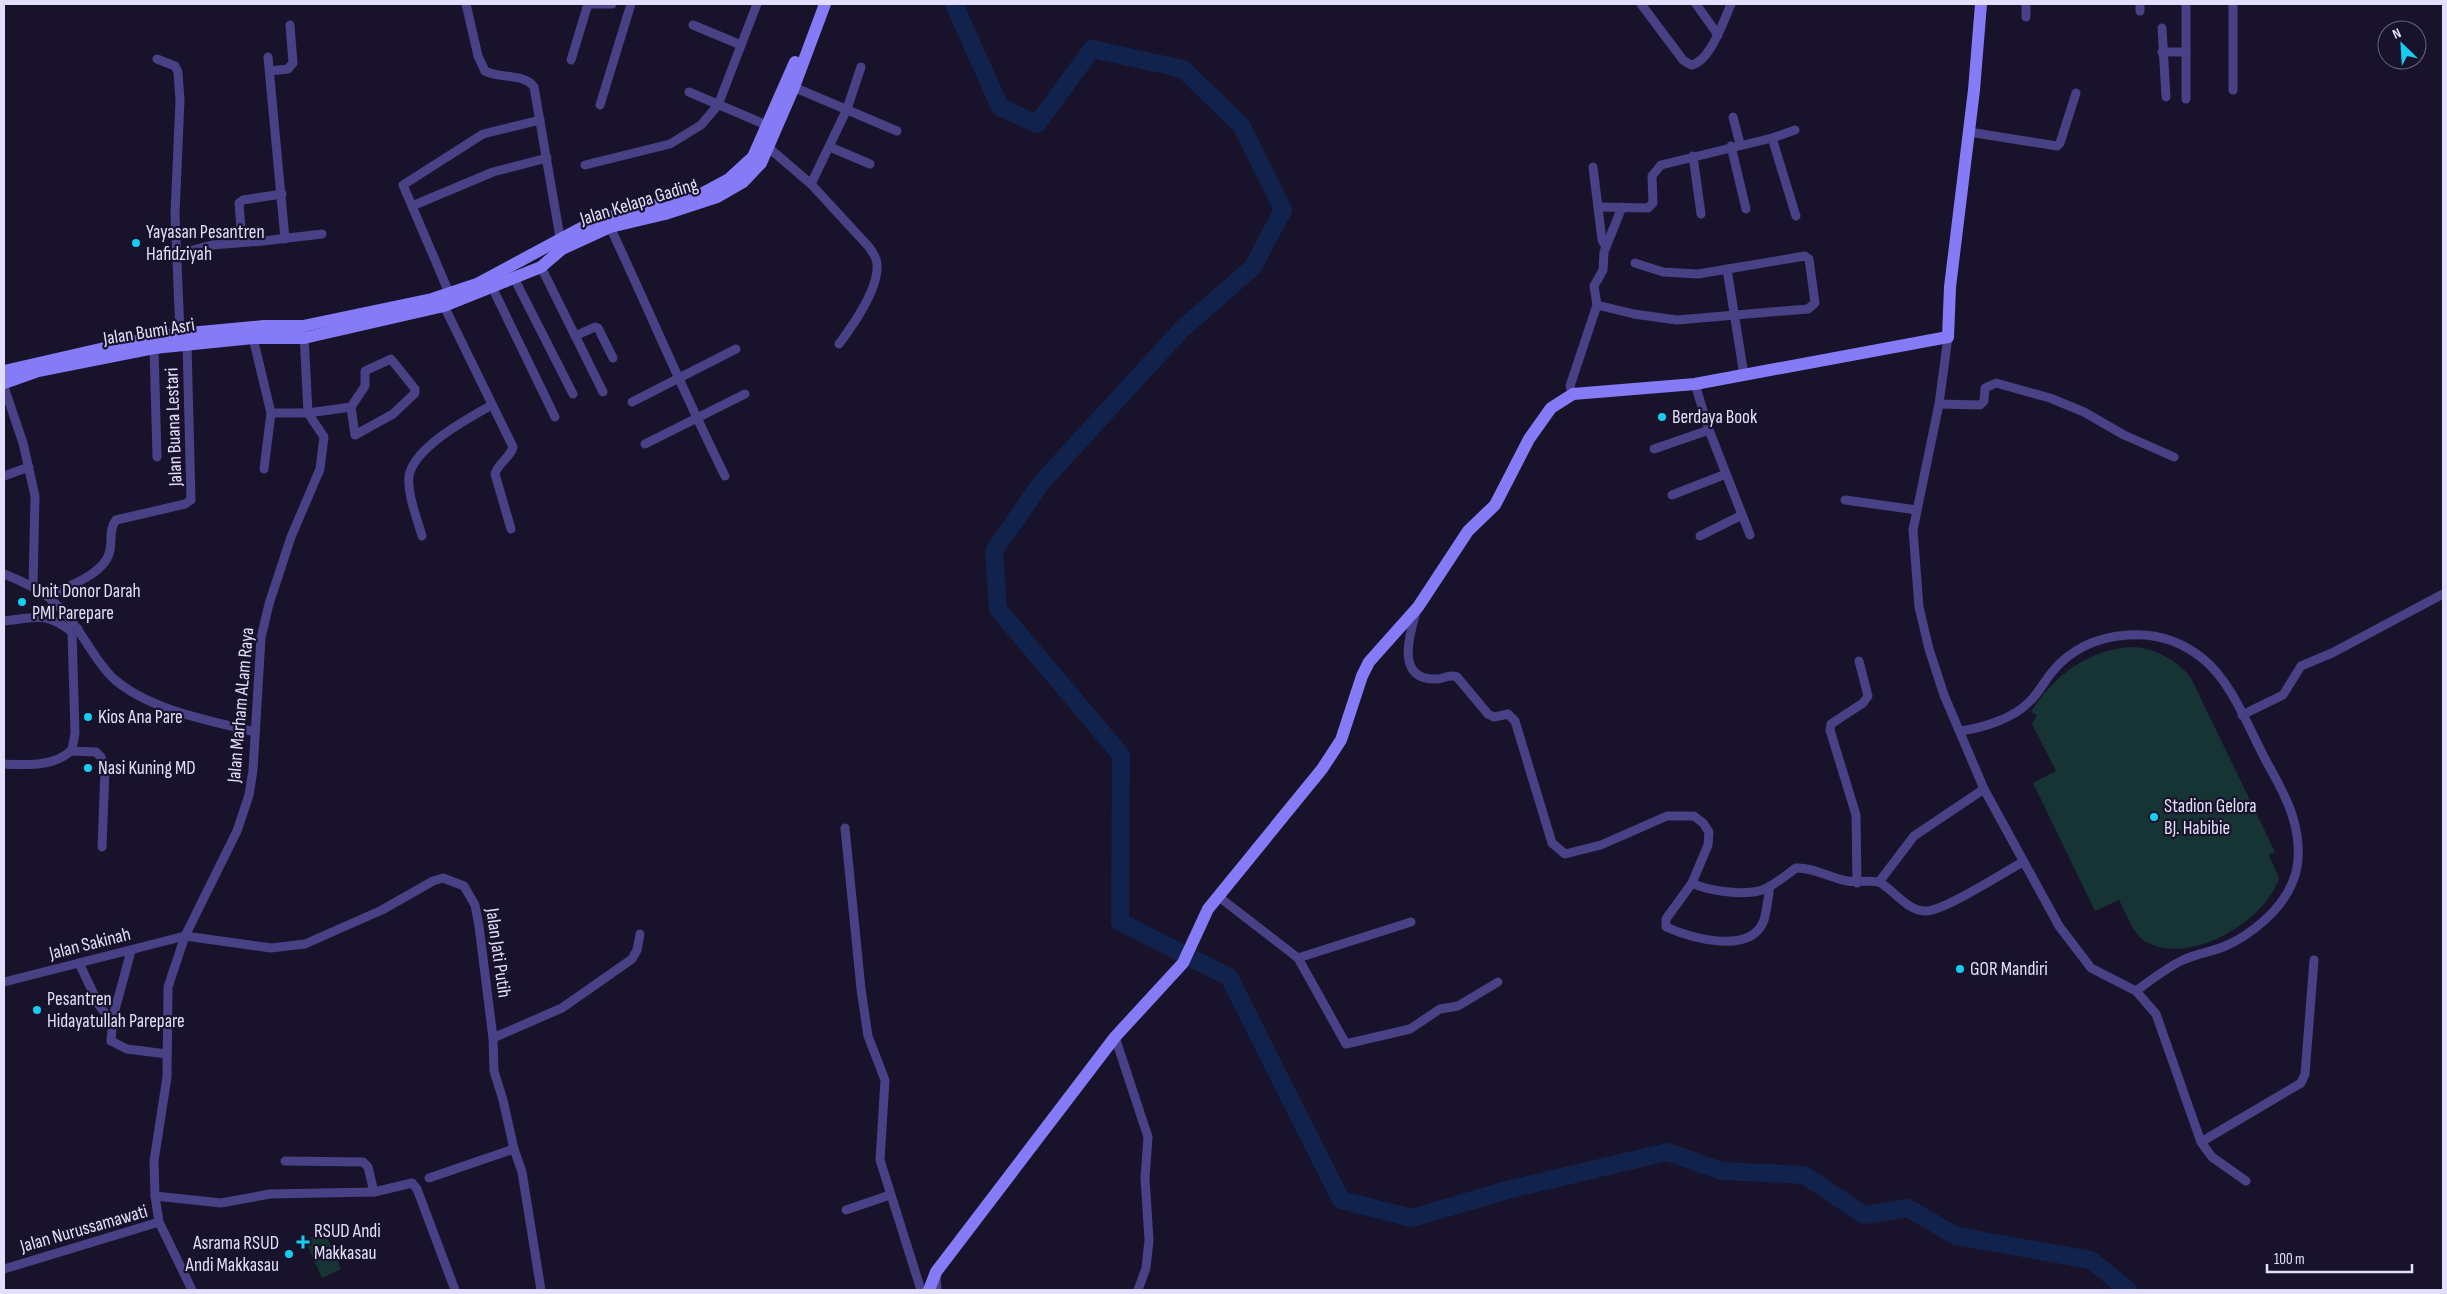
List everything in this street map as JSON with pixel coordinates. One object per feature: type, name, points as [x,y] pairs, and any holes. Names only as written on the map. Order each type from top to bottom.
[{"type":"street","points":[[466,4],[478,56],[485,71],[497,76],[518,78],[531,83],[536,94],[561,244]]},
{"type":"street","points":[[571,60],[589,4],[612,4]]},
{"type":"street","points":[[600,105],[631,4]]},
{"type":"street","points":[[586,165],[670,144],[694,132],[718,105],[757,4]]},
{"type":"street","name":"Jalan Kelapa Gading","points":[[790,86],[817,4]]},
{"type":"street","name":"Jalan Kelapa Gading","points":[[447,300],[561,244],[612,216],[704,197],[729,179],[753,158],[772,128],[825,4]]},
{"type":"street","points":[[1641,4],[1688,64],[1701,61],[1718,35],[1731,4]]},
{"type":"street","points":[[1696,4],[1718,35]]},
{"type":"street","points":[[1981,4],[1969,132],[1950,287],[1948,337],[1939,404],[1913,530],[1919,606],[1929,649],[1944,695],[1984,790],[2059,926],[2083,960],[2091,968],[2136,991],[2148,1003],[2158,1019],[2201,1142],[2212,1157],[2246,1181]]},
{"type":"street","points":[[2026,4],[2026,17]]},
{"type":"street","points":[[2186,4],[2186,99]]},
{"type":"street","points":[[2233,4],[2233,90]]},
{"type":"street","points":[[270,71],[288,69],[293,64],[290,24]]},
{"type":"street","points":[[694,25],[741,46]]},
{"type":"street","points":[[2162,28],[2166,97]]},
{"type":"street","points":[[2162,52],[2186,52]]},
{"type":"street","points":[[268,57],[285,239]]},
{"type":"street","points":[[157,59],[174,66],[178,72],[180,100],[175,205],[180,332]]},
{"type":"street","points":[[811,184],[847,109],[861,67]]},
{"type":"street","points":[[790,86],[897,131]]},
{"type":"street","points":[[689,92],[772,128]]},
{"type":"street","points":[[1969,132],[2057,146],[2060,143],[2076,93]]},
{"type":"street","points":[[1733,117],[1735,145],[1746,209]]},
{"type":"street","points":[[511,529],[495,474],[498,467],[510,454],[513,446],[492,405],[447,300],[403,185],[482,134],[540,120]]},
{"type":"street","name":"Jalan Kelapa Gading","points":[[303,332],[447,300],[492,287],[541,267],[561,244],[704,197],[743,182],[761,163],[769,148],[772,128]]},
{"type":"street","points":[[1598,207],[1648,208],[1652,206],[1652,176],[1661,165],[1735,145],[1772,138],[1795,130]]},
{"type":"street","points":[[1772,138],[1796,216]]},
{"type":"street","points":[[830,147],[870,164]]},
{"type":"street","points":[[769,148],[811,184],[869,247],[877,263],[872,288],[862,309],[839,344]]},
{"type":"street","points":[[1693,156],[1701,214]]},
{"type":"street","points":[[412,206],[493,172],[547,158]]},
{"type":"street","points":[[1593,167],[1602,240],[1606,247]]},
{"type":"street","points":[[242,242],[239,203],[243,200],[282,194]]},
{"type":"street","points":[[1573,394],[1570,386],[1597,305],[1594,286],[1603,270],[1606,247],[1622,208]]},
{"type":"street","points":[[610,227],[680,378],[696,419],[725,476]]},
{"type":"street","points":[[176,254],[212,245],[322,234]]},
{"type":"street","points":[[1597,305],[1634,314],[1677,320],[1813,307],[1815,303],[1809,259],[1805,256],[1698,274],[1663,272],[1635,263]]},
{"type":"street","points":[[541,267],[602,392]]},
{"type":"street","points":[[1727,269],[1744,375]]},
{"type":"street","points":[[514,278],[573,394]]},
{"type":"street","points":[[492,287],[555,418]]},
{"type":"street","name":"Jalan Bumi Asri","points":[[37,367],[134,339],[180,332],[278,325],[303,332]]},
{"type":"street","points":[[575,336],[595,327],[598,328],[613,358]]},
{"type":"street","points":[[303,332],[308,413]]},
{"type":"street","name":"Jalan Bumi Asri","points":[[4,373],[154,348],[303,332]]},
{"type":"street","points":[[929,1290],[936,1272],[1115,1037],[1183,963],[1208,909],[1334,752],[1348,722],[1362,676],[1369,662],[1418,607],[1468,531],[1495,505],[1542,418],[1560,400],[1573,394],[1696,384],[1948,337]]},
{"type":"street","points":[[253,338],[272,413],[264,469]]},
{"type":"street","name":"Jalan Buana Lestari","points":[[48,596],[84,578],[100,567],[110,553],[112,527],[116,520],[185,504],[191,500],[187,344]]},
{"type":"street","points":[[154,348],[157,457]]},
{"type":"street","points":[[632,402],[736,349]]},
{"type":"street","points":[[272,413],[308,413],[351,407],[365,386],[365,370],[388,359],[394,360],[415,389],[415,393],[406,404],[356,435],[351,407]]},
{"type":"street","points":[[1939,404],[1980,405],[1984,401],[1985,388],[1996,383],[2050,398],[2084,412],[2124,435],[2174,457]]},
{"type":"street","points":[[1696,384],[1709,430],[1750,535]]},
{"type":"street","points":[[4,387],[29,467],[36,510],[33,586]]},
{"type":"street","points":[[645,444],[745,394]]},
{"type":"street","points":[[422,536],[410,475],[416,461],[437,438],[492,405]]},
{"type":"street","name":"Jalan Marham ALam Raya","points":[[159,1222],[155,1196],[154,1161],[167,1076],[168,987],[184,936],[238,831],[249,795],[253,770],[259,658],[265,621],[291,537],[313,487],[322,454],[324,437],[308,413]]},
{"type":"street","points":[[1654,449],[1709,430]]},
{"type":"street","points":[[4,476],[29,467]]},
{"type":"street","points":[[1672,495],[1726,474]]},
{"type":"street","points":[[1845,500],[1917,510]]},
{"type":"street","points":[[1700,536],[1742,515]]},
{"type":"street","points":[[4,574],[33,586],[48,596],[114,679],[145,699],[187,714],[255,732]]},
{"type":"street","points":[[2242,715],[2283,694],[2301,666],[2332,653],[2443,594]]},
{"type":"street","points":[[1418,607],[1409,635],[1410,665],[1413,670],[1427,677],[1438,679],[1453,675],[1457,677],[1488,714],[1494,717],[1508,714],[1515,721],[1552,843],[1559,850],[1565,854],[1601,845],[1667,816],[1694,816],[1703,823],[1708,832],[1708,845],[1692,883],[1666,919],[1666,927],[1689,935],[1732,942],[1751,936],[1761,925],[1770,886]]},
{"type":"street","points":[[4,621],[45,617],[60,622],[75,631]]},
{"type":"street","points":[[4,764],[31,765],[58,760],[70,751],[75,733],[75,631]]},
{"type":"street","points":[[1960,731],[1998,720],[2018,711],[2029,703],[2054,670],[2072,653],[2105,637],[2129,635],[2154,636],[2188,648],[2204,660],[2217,674],[2242,715],[2285,797],[2293,818],[2297,840],[2298,863],[2293,882],[2279,905],[2252,930],[2222,947],[2186,958],[2136,991]]},
{"type":"street","points":[[1856,883],[1856,815],[1830,730],[1831,724],[1863,703],[1868,696],[1859,661]]},
{"type":"street","points":[[70,751],[96,752],[103,761],[105,770],[102,847]]},
{"type":"street","points":[[1878,882],[1914,836],[1984,790]]},
{"type":"street","points":[[845,828],[868,1036],[885,1080],[879,1152],[890,1195],[921,1290]]},
{"type":"street","points":[[1692,883],[1705,890],[1748,892],[1762,890],[1796,868],[1802,868],[1856,883],[1878,882],[1913,908],[1926,911],[1942,907],[2023,862]]},
{"type":"street","name":"Jalan Jati Putih","points":[[184,936],[271,948],[306,944],[382,910],[433,882],[444,878],[464,886],[475,905],[493,1038],[494,1070],[514,1150],[522,1172],[541,1290]]},
{"type":"street","points":[[1219,897],[1298,958],[1346,1044],[1410,1029],[1440,1009],[1458,1006],[1498,982]]},
{"type":"street","points":[[1298,958],[1411,922]]},
{"type":"street","points":[[493,1038],[562,1008],[632,959],[640,934]]},
{"type":"street","name":"Jalan Sakinah","points":[[4,982],[184,936]]},
{"type":"street","points":[[131,951],[112,1023],[111,1042],[116,1046],[167,1054]]},
{"type":"street","points":[[2201,1142],[2301,1082],[2305,1074],[2314,960]]},
{"type":"street","points":[[79,964],[98,1005],[112,1023]]},
{"type":"street","points":[[1115,1037],[1148,1137],[1145,1178],[1149,1240],[1146,1268],[1138,1290]]},
{"type":"street","points":[[429,1178],[514,1150]]},
{"type":"street","points":[[285,1161],[363,1162],[368,1167],[374,1192]]},
{"type":"street","points":[[155,1196],[221,1203],[270,1194],[374,1192],[402,1184],[415,1184],[455,1290]]},
{"type":"street","points":[[846,1210],[890,1195]]},
{"type":"street","name":"Jalan Nurussamawati","points":[[4,1269],[159,1222],[192,1290]]},
{"type":"street","points":[[936,1272],[937,1290]]},
{"type":"green space","name":"Stadion Gelora BJ. Habibie","points":[[2134,647],[2150,650],[2165,656],[2190,676],[2275,852],[2269,855],[2279,878],[2271,894],[2259,909],[2225,935],[2185,948],[2165,948],[2143,940],[2134,930],[2119,900],[2095,911],[2033,783],[2056,771],[2032,724],[2037,715],[2031,712],[2040,699],[2050,687],[2074,666],[2102,653]]},
{"type":"green space","points":[[325,1232],[341,1269],[322,1278],[305,1240]]},
{"type":"waterway","points":[[954,4],[1000,107],[1037,124],[1092,49],[1183,69],[1241,125],[1283,210],[1253,267],[1182,329],[1041,483],[994,551],[998,609],[1121,755],[1120,922],[1229,977],[1341,1200],[1412,1218],[1511,1189],[1667,1152],[1722,1171],[1804,1175],[1864,1215],[1908,1208],[1956,1236],[2091,1260],[2128,1290]]},
{"type":"place","name":"Yayasan Pesantren Hafidziyah","points":[[136,243]]},
{"type":"place","name":"Berdaya Book","points":[[1662,417]]},
{"type":"place","name":"Unit Donor Darah PMI Parepare","points":[[22,602]]},
{"type":"place","name":"Kios Ana Pare","points":[[88,717]]},
{"type":"place","name":"Nasi Kuning MD","points":[[88,768]]},
{"type":"place","name":"Stadion Gelora BJ. Habibie","points":[[2154,817]]},
{"type":"place","name":"GOR Mandiri","points":[[1960,969]]},
{"type":"place","name":"Pesantren Hidayatullah Parepare","points":[[37,1010]]},
{"type":"place","name":"RSUD Andi Makkasau","points":[[303,1242]]},
{"type":"place","name":"Asrama RSUD Andi Makkasau","points":[[289,1254]]}]
